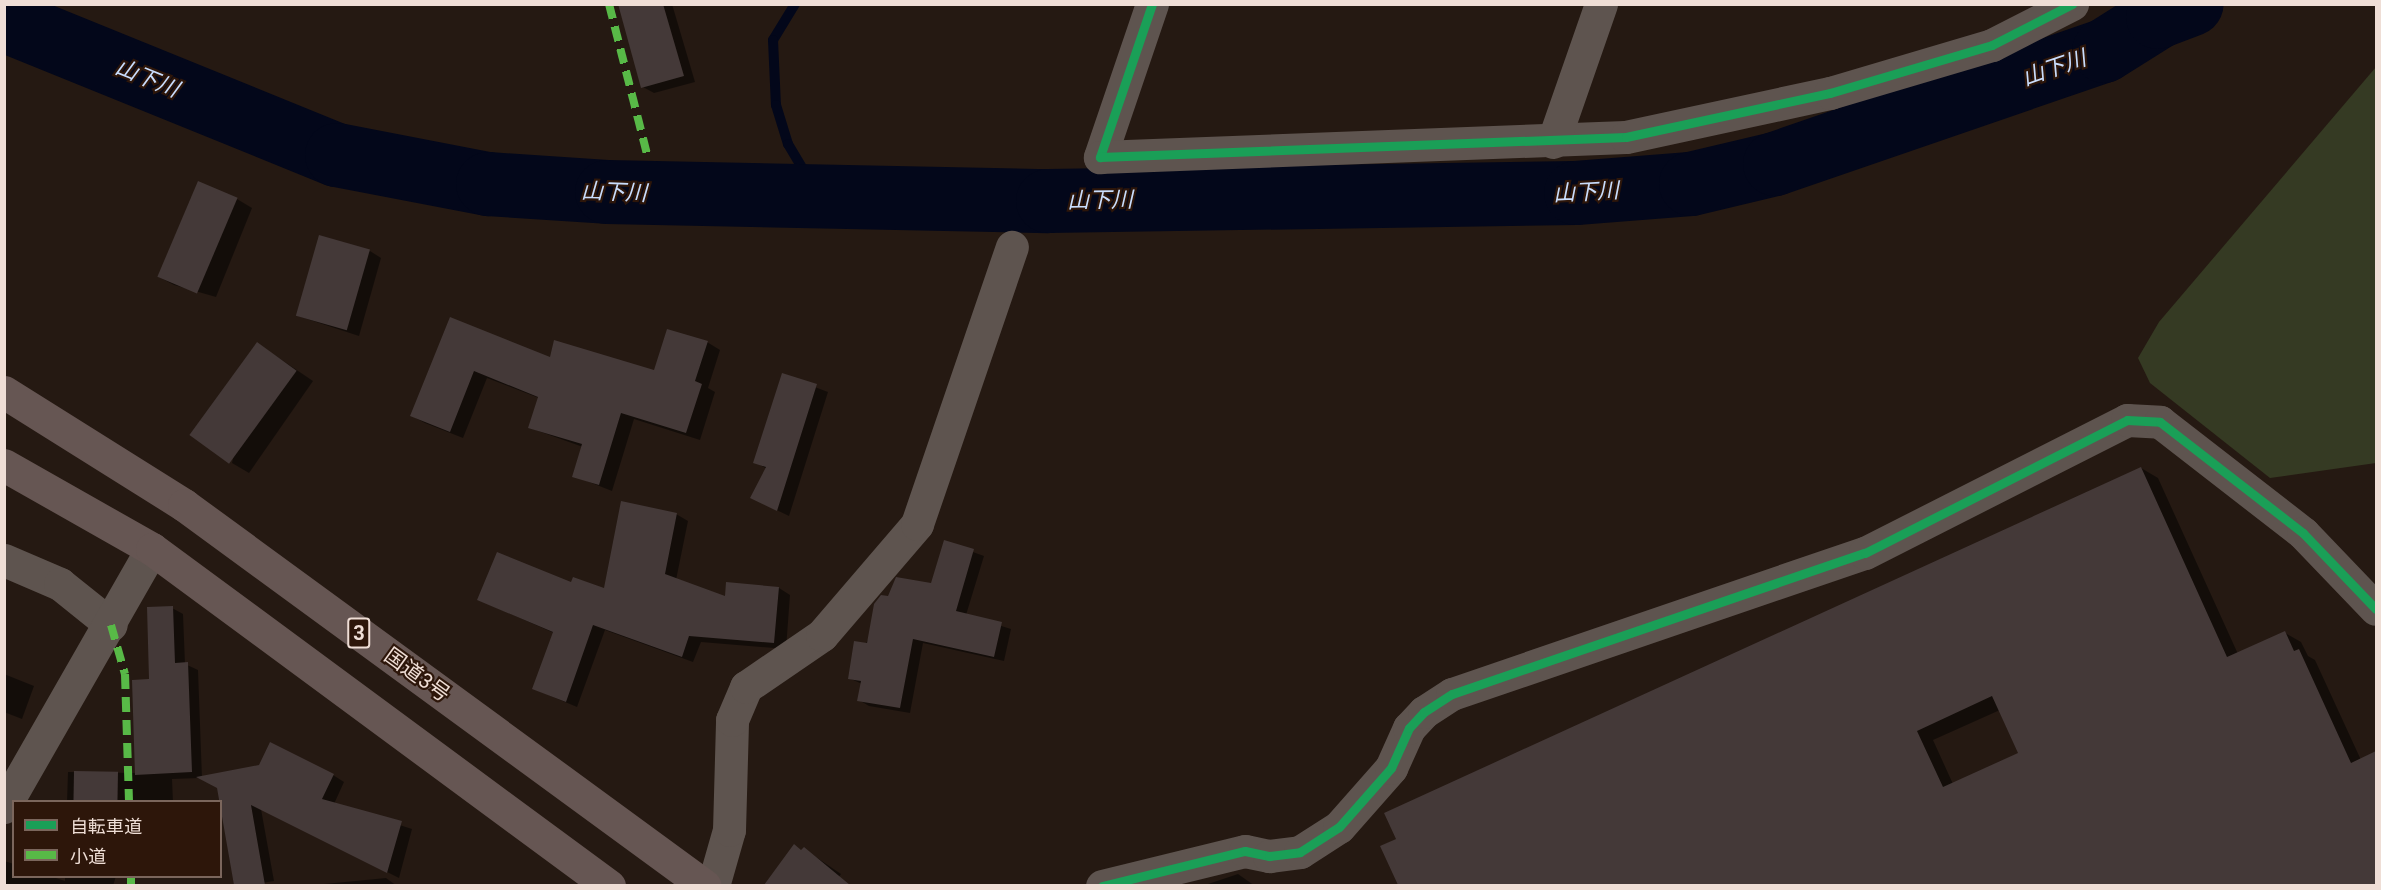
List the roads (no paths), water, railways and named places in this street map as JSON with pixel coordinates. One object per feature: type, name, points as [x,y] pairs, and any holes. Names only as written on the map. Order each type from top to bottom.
[{"type":"highway","name":"国道3号","points":[[4,392],[184,505],[705,885]]},
{"type":"highway","points":[[4,465],[152,549],[609,885]]},
{"type":"street","points":[[1152,4],[1100,157],[1553,142],[1626,137],[1830,93],[1992,45],[2072,4]]},
{"type":"street","points":[[1553,142],[1601,4]]},
{"type":"street","points":[[713,885],[729,830],[732,720],[746,687],[822,635],[917,524],[1012,247]]},
{"type":"street","points":[[1102,885],[1245,851],[1269,856],[1300,852],[1339,827],[1390,768],[1409,728],[1424,712],[1452,694],[1865,554],[2127,420],[2160,422],[2303,533],[2376,609]]},
{"type":"street","points":[[4,807],[111,625],[152,549]]},
{"type":"street","points":[[4,560],[60,584],[111,625]]},
{"type":"waterway","points":[[795,4],[773,40],[776,105],[788,144],[820,198]]},
{"type":"waterway","name":"山下川","points":[[4,20],[337,155],[488,184],[607,192],[1048,201],[1576,193],[1691,184],[1775,164],[2104,51],[2158,17],[2192,4]]}]
